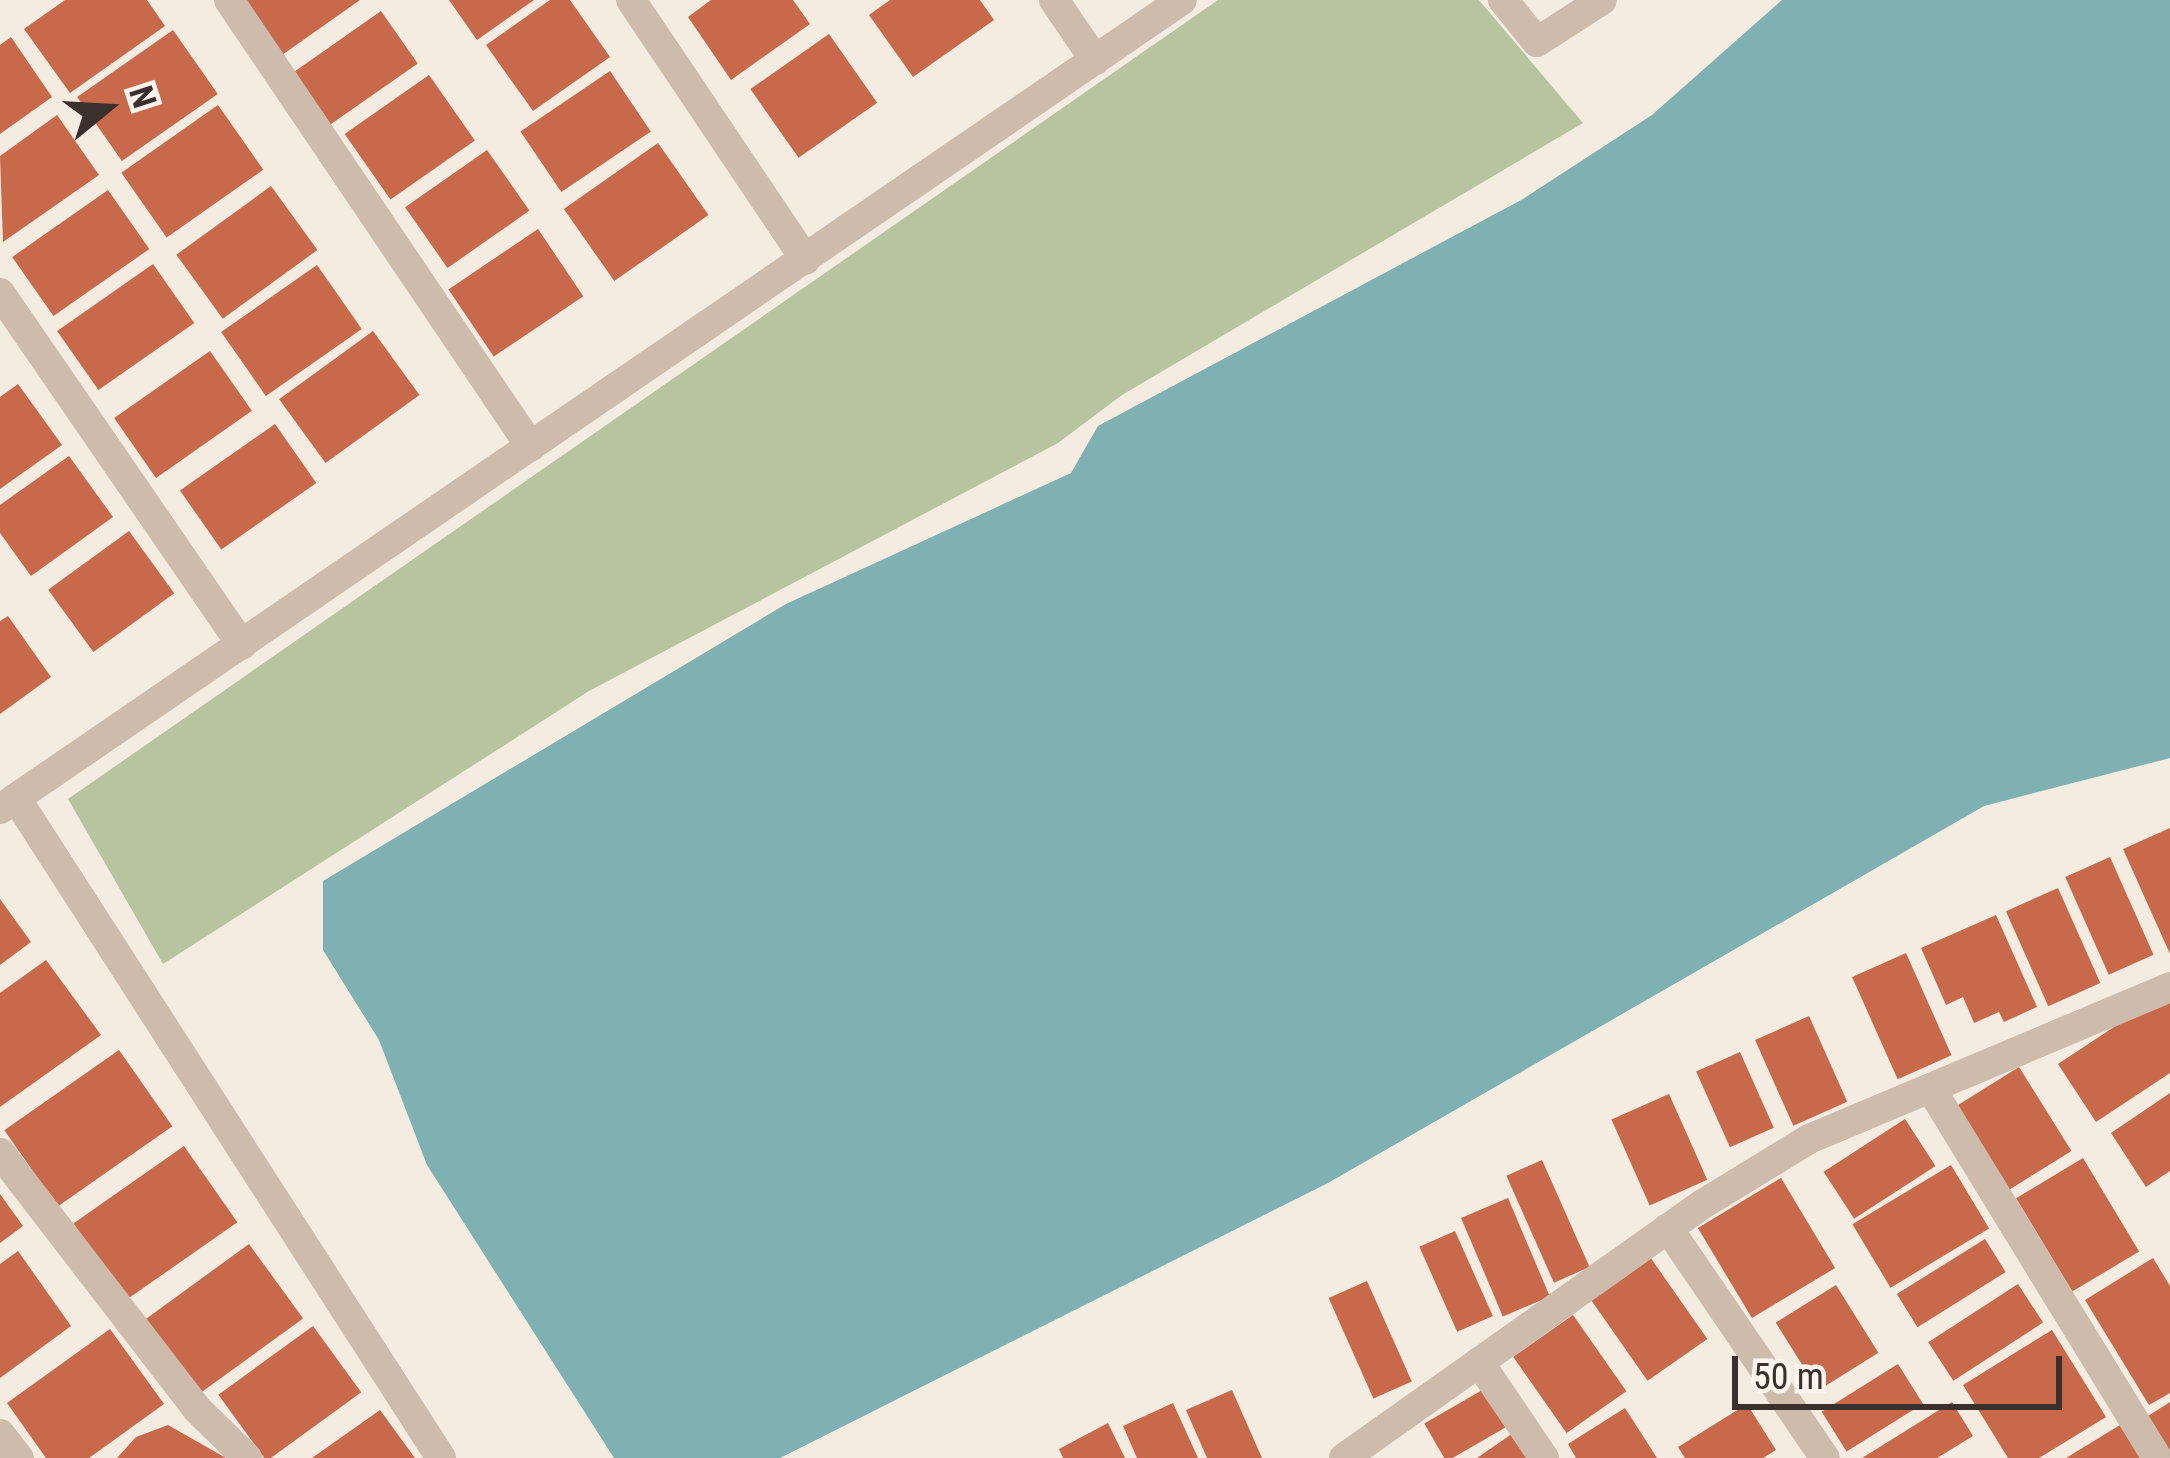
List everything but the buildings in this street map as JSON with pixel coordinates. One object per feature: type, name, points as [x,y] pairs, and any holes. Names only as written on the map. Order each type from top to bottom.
[{"type":"street","points":[[229,0],[531,447]]},
{"type":"street","points":[[631,0],[806,260]]},
{"type":"street","points":[[1054,0],[1095,60]]},
{"type":"street","points":[[442,1458],[8,804],[1182,0]]},
{"type":"street","points":[[1504,0],[1537,42],[1602,0]]},
{"type":"street","points":[[0,293],[242,645]]},
{"type":"street","points":[[1344,1458],[1668,1228],[1809,1138],[2170,987]]},
{"type":"street","points":[[1931,1090],[2157,1458]]},
{"type":"street","points":[[0,1154],[197,1409],[247,1458]]},
{"type":"street","points":[[1668,1228],[1825,1458]]},
{"type":"street","points":[[1479,1362],[1544,1458]]},
{"type":"street","points":[[0,1434],[19,1458]]},
{"type":"green space","points":[[1218,0],[1479,0],[1583,123],[1122,395],[1058,443],[589,691],[163,964],[68,799]]},
{"type":"water","points":[[1782,0],[2170,0],[2170,758],[1984,806],[1328,1183],[780,1458],[614,1458],[427,1165],[379,1040],[323,950],[323,881],[786,604],[1071,473],[1098,426],[1523,199],[1652,115]]}]
